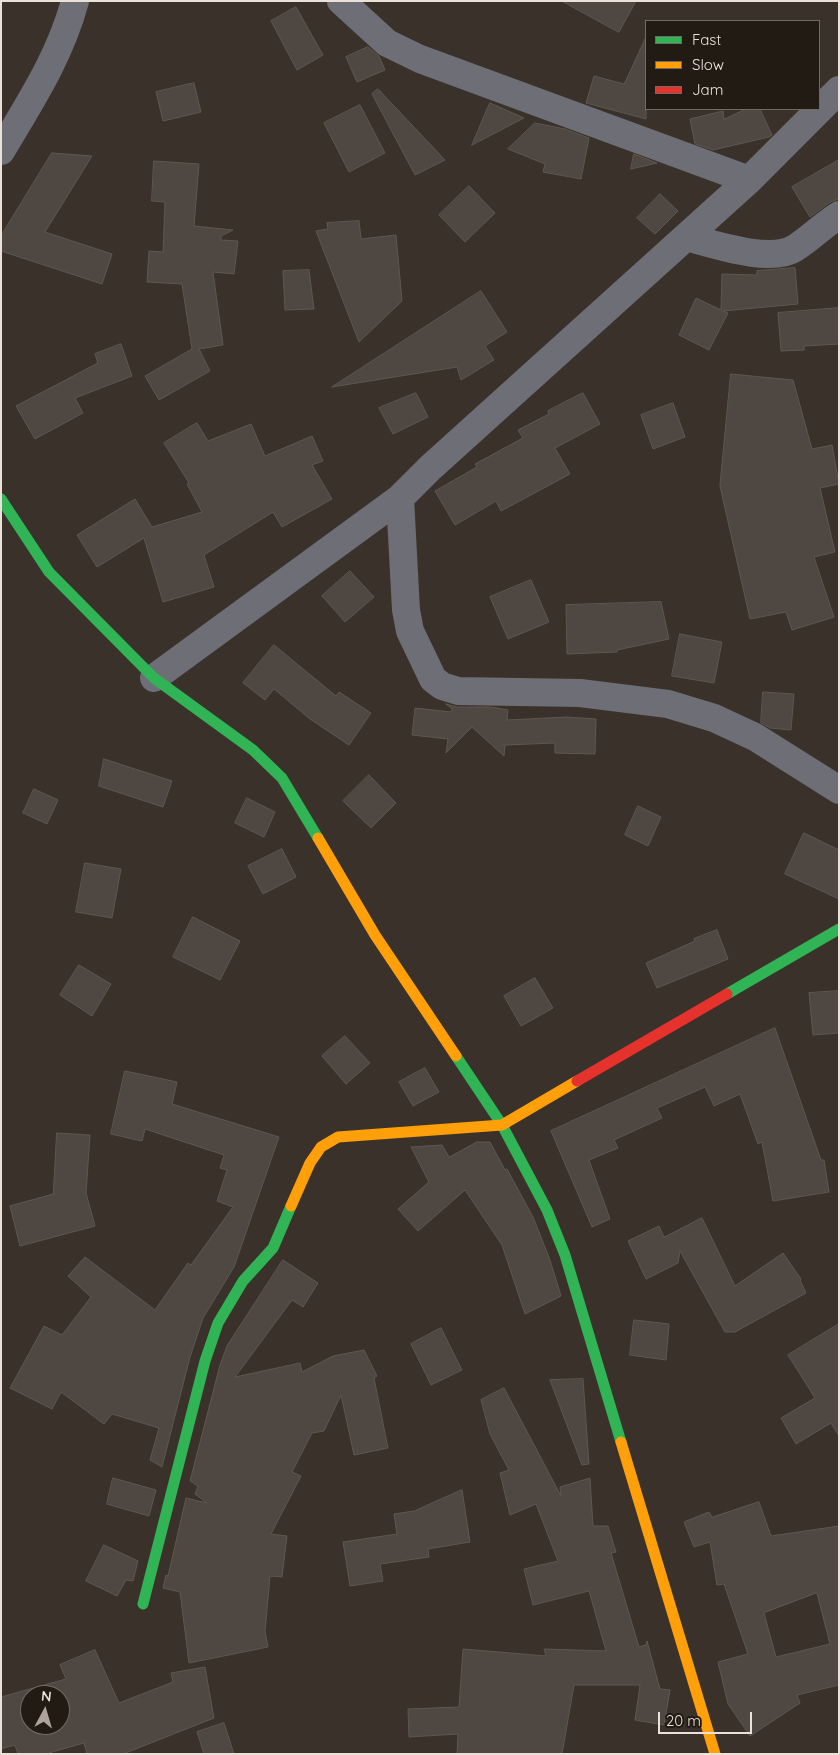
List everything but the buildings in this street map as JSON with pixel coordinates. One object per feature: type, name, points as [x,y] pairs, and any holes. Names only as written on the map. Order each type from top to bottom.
[{"type":"street","points":[[1,151],[49,69],[68,28],[75,1]]},
{"type":"street","points":[[341,1],[388,42],[420,58],[749,180]]},
{"type":"street","points":[[820,109],[839,90]]},
{"type":"street","points":[[154,678],[400,498],[430,468],[749,180],[819,110]]},
{"type":"street","points":[[686,237],[751,253],[774,254],[794,249],[839,215]]},
{"type":"street","points":[[400,498],[406,610],[410,631],[433,679],[442,686],[458,691],[580,693],[668,704],[714,718],[754,737],[839,790]]},
{"type":"street","points":[[1,499],[49,572],[154,678],[253,750],[282,778],[375,935],[502,1125],[547,1210],[565,1255],[715,1754]]},
{"type":"street","points":[[143,1604],[205,1361],[218,1322],[243,1281],[273,1248],[310,1163],[321,1147],[338,1137],[502,1125],[839,929]]},
{"type":"traffic: fast","points":[[1,499],[49,572],[154,678],[253,750],[282,778],[318,838]]},
{"type":"traffic: fast","points":[[727,994],[839,929]]},
{"type":"traffic: fast","points":[[456,1056],[502,1125],[547,1210],[565,1255],[621,1442]]},
{"type":"traffic: fast","points":[[143,1604],[205,1361],[218,1323],[243,1281],[273,1248],[291,1206]]},
{"type":"traffic: slow","points":[[318,838],[375,935],[456,1056]]},
{"type":"traffic: slow","points":[[291,1206],[310,1163],[321,1147],[338,1137],[502,1125],[577,1081]]},
{"type":"traffic: slow","points":[[621,1442],[715,1754]]},
{"type":"traffic: jam","points":[[577,1081],[727,994]]}]
